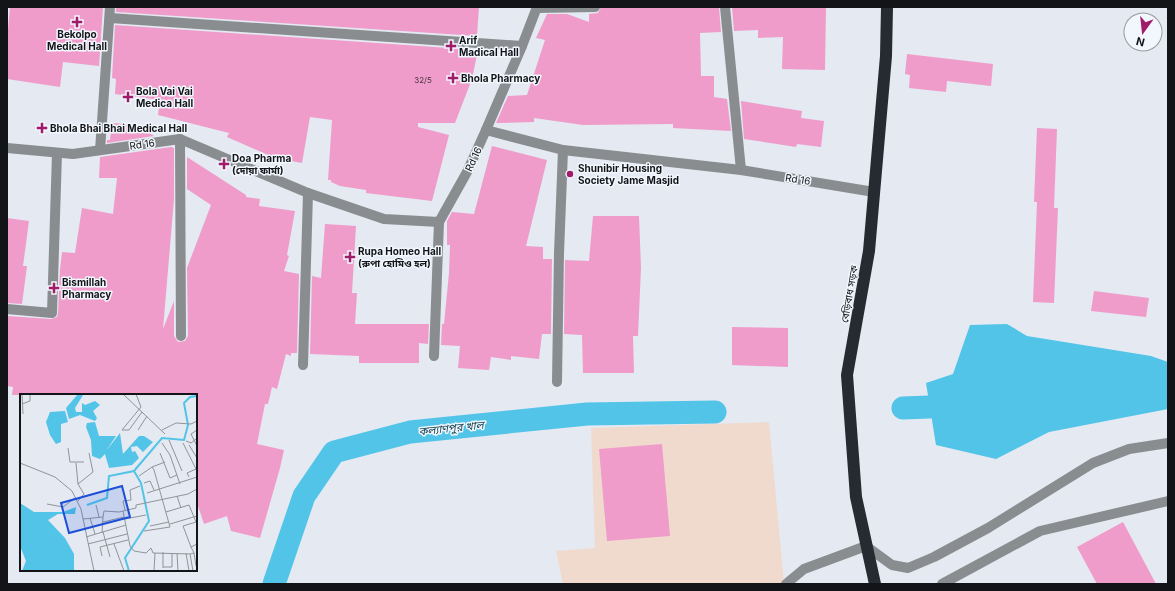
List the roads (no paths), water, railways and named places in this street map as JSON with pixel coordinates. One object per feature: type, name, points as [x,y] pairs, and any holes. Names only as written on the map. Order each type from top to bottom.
[{"type":"highway","name":"বেড়িবাধ সড়ক","points":[[875,584],[856,496],[847,375],[869,251],[886,56],[887,7]]},
{"type":"street","points":[[100,150],[110,7]]},
{"type":"street","points":[[486,130],[537,7],[595,7]]},
{"type":"street","points":[[725,7],[741,170]]},
{"type":"street","points":[[110,18],[522,46]]},
{"type":"street","name":"Rd 16","points":[[438,222],[467,172],[486,130],[563,150],[741,170],[874,192]]},
{"type":"street","points":[[181,336],[180,139],[308,193],[384,219],[438,222],[434,356]]},
{"type":"street","name":"Rd 16","points":[[7,148],[73,154],[180,139]]},
{"type":"street","points":[[557,382],[559,253],[563,150]]},
{"type":"street","points":[[7,309],[52,313],[57,153]]},
{"type":"street","points":[[303,365],[308,193]]},
{"type":"street","points":[[786,584],[804,569],[866,546],[892,565],[908,568],[934,557],[988,528],[1092,463],[1129,449],[1168,443]]},
{"type":"street","points":[[942,584],[1040,531],[1168,501]]},
{"type":"water","points":[[1007,324],[1027,336],[1151,356],[1168,362],[1168,409],[1049,432],[996,459],[936,445],[926,383],[953,374],[970,325]]},
{"type":"waterway","name":"কল্যাণপুর খাল","points":[[903,408],[929,407]]},
{"type":"waterway","name":"কল্যাণপুর খাল","points":[[274,584],[304,496],[334,452],[410,432],[587,414],[715,412]]},
{"type":"place","name":"Bekolpo Medical Hall","points":[[77,22]]},
{"type":"place","name":"Arif Madical Hall","points":[[451,46]]},
{"type":"place","name":"Bhola Pharmacy","points":[[453,78]]},
{"type":"place","name":"Bola Vai Vai Medica Hall","points":[[128,97]]},
{"type":"place","name":"Bhola Bhai Bhai Medical Hall","points":[[42,128]]},
{"type":"place","name":"Doa Pharma (দোয়া ফার্মা)","points":[[224,164]]},
{"type":"place","name":"Shunibir Housing Society Jame Masjid","points":[[570,174]]},
{"type":"place","name":"Rupa Homeo Hall (রুপা হোমিও হল)","points":[[350,257]]},
{"type":"place","name":"Bismillah Pharmacy","points":[[54,288]]}]
